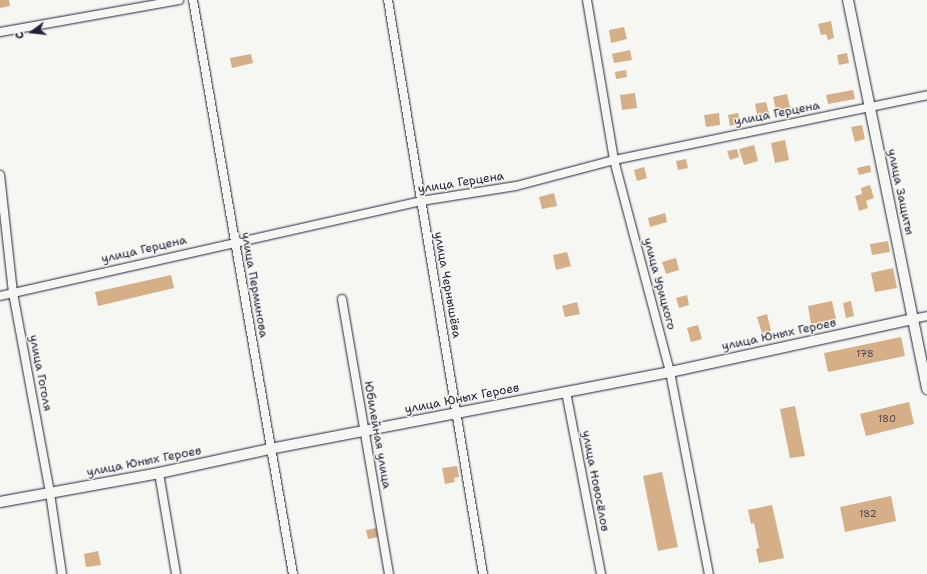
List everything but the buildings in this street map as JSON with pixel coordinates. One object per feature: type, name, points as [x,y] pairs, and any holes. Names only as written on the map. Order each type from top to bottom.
[{"type":"street","points":[[0,32],[179,0]]},
{"type":"street","name":"улица Перминова","points":[[193,0],[270,449],[293,574]]},
{"type":"street","name":"улица Чернышёва","points":[[388,0],[483,574]]},
{"type":"street","name":"улица Урицкого","points":[[587,0],[614,160],[670,372],[709,574]]},
{"type":"street","name":"улица Защиты","points":[[848,0],[927,389]]},
{"type":"street","name":"улица Герцена","points":[[0,296],[234,241],[421,201],[516,186],[614,160],[927,95]]},
{"type":"street","name":"улица Гоголя","points":[[0,175],[13,293],[50,493],[62,574]]},
{"type":"street","name":"Юбилейная улица","points":[[342,299],[389,574]]},
{"type":"street","name":"улица Юных Героев","points":[[0,502],[160,473],[270,449],[670,372],[927,316]]},
{"type":"street","name":"улица Новосёлов","points":[[566,392],[601,574]]},
{"type":"street","points":[[160,473],[176,574]]}]
